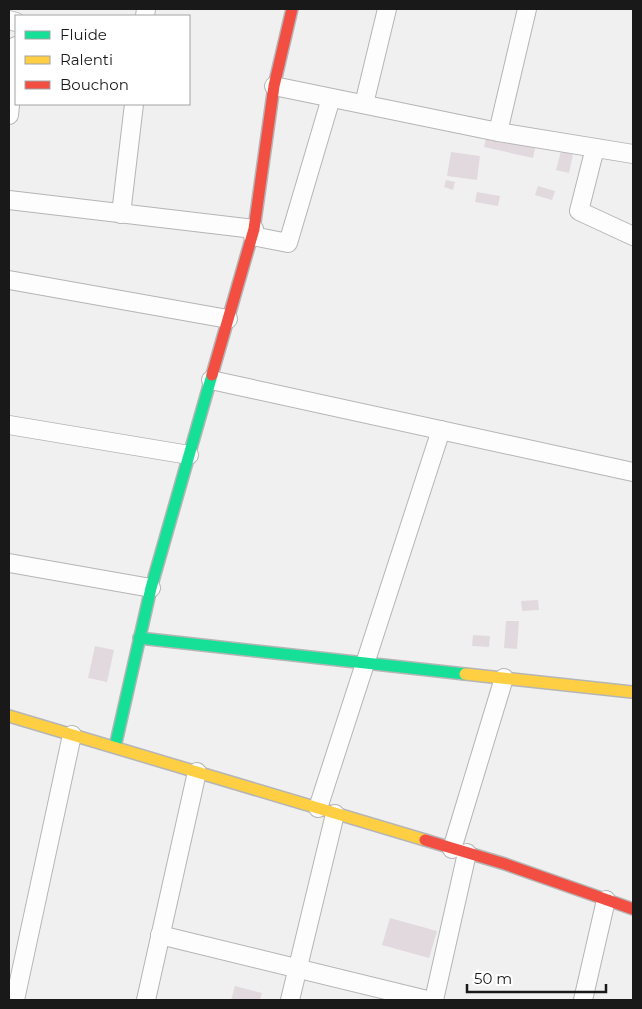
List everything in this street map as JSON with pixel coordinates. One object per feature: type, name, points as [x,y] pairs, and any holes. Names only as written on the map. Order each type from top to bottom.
[{"type":"street","points":[[115,747],[150,588],[253,232],[274,86],[292,9]]},
{"type":"street","points":[[364,104],[387,9]]},
{"type":"street","points":[[498,132],[527,9]]},
{"type":"street","points":[[9,114],[15,56]]},
{"type":"street","points":[[274,86],[498,132],[633,154]]},
{"type":"street","points":[[9,200],[253,232],[288,243],[332,98]]},
{"type":"street","points":[[121,214],[134,105]]},
{"type":"street","points":[[595,148],[579,211],[633,236]]},
{"type":"street","points":[[9,280],[228,319]]},
{"type":"street","points":[[211,380],[633,472]]},
{"type":"street","points":[[9,425],[189,456]]},
{"type":"street","points":[[290,1000],[298,969],[326,811],[366,663],[441,430]]},
{"type":"street","points":[[9,563],[150,588]]},
{"type":"street","points":[[139,638],[632,692]]},
{"type":"street","points":[[434,1000],[459,851],[504,678]]},
{"type":"street","points":[[9,716],[504,864],[633,909]]},
{"type":"street","points":[[15,1000],[72,735]]},
{"type":"street","points":[[146,1000],[197,772]]},
{"type":"street","points":[[583,1000],[606,900]]},
{"type":"street","points":[[160,935],[427,1000]]},
{"type":"building","points":[[487,134],[536,145],[533,158],[484,147]]},
{"type":"building","points":[[561,151],[573,154],[569,173],[556,170]]},
{"type":"building","points":[[451,152],[480,156],[477,180],[447,176]]},
{"type":"building","points":[[446,180],[455,182],[453,190],[444,187]]},
{"type":"building","points":[[538,186],[555,191],[552,200],[535,195]]},
{"type":"building","points":[[477,192],[500,196],[498,206],[475,202]]},
{"type":"building","points":[[538,600],[539,610],[522,611],[521,601]]},
{"type":"building","points":[[506,621],[519,621],[517,649],[504,648]]},
{"type":"building","points":[[473,635],[490,636],[489,647],[472,646]]},
{"type":"building","points":[[95,646],[114,650],[107,682],[88,678]]},
{"type":"building","points":[[390,918],[437,931],[429,958],[382,945]]},
{"type":"building","points":[[235,986],[262,993],[260,1000],[231,1000]]},
{"type":"traffic: fast","points":[[115,747],[151,588],[212,375]]},
{"type":"traffic: fast","points":[[139,638],[465,674]]},
{"type":"traffic: slow","points":[[465,674],[632,692]]},
{"type":"traffic: slow","points":[[9,716],[425,840]]},
{"type":"traffic: jam","points":[[212,375],[254,229],[274,86],[292,9]]},
{"type":"traffic: jam","points":[[425,840],[505,864],[633,909]]}]
